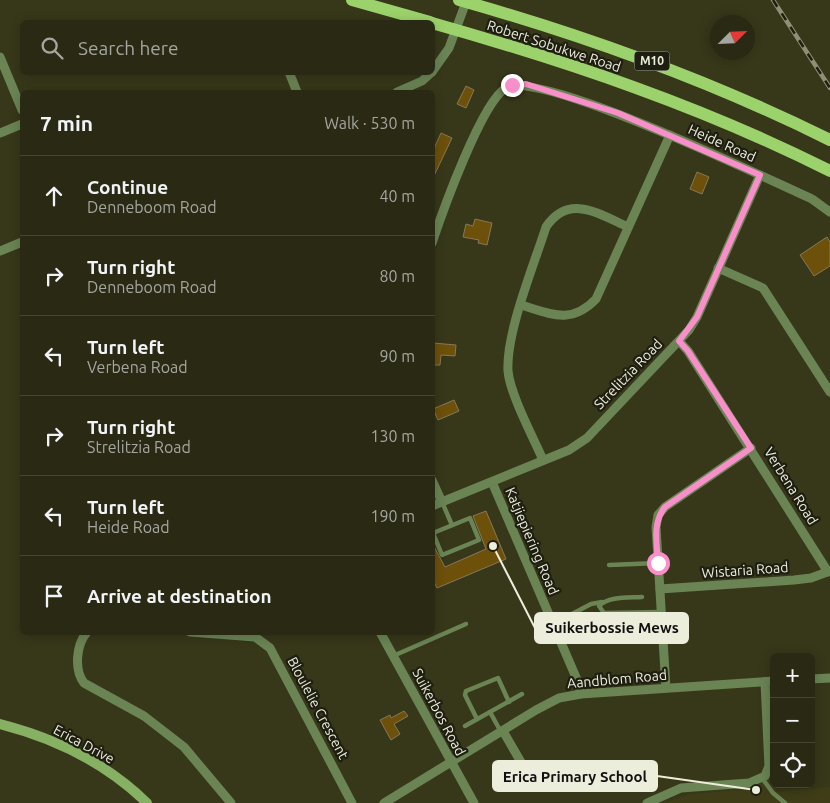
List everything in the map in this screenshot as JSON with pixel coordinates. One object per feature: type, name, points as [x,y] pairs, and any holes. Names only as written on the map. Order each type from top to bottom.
[{"type":"main road","name":"Robert Sobukwe Road","points":[[352,0],[421,20]]},
{"type":"main road","name":"Robert Sobukwe Road","points":[[464,1],[595,41],[660,64],[727,91],[830,140]]},
{"type":"main road","name":"Robert Sobukwe Road","points":[[435,24],[590,72],[709,114],[830,171]]},
{"type":"main road","name":"Erica Drive","points":[[0,724],[50,740],[90,759],[116,776],[147,803]]},
{"type":"street","points":[[435,68],[444,56],[457,30],[464,1]]},
{"type":"street","points":[[0,57],[20,105]]},
{"type":"street","points":[[290,75],[296,90]]},
{"type":"street","points":[[402,90],[422,81],[429,75]]},
{"type":"street","name":"Heide Road","points":[[436,221],[492,102],[502,90],[512,85],[526,84],[618,113],[812,199],[830,212]]},
{"type":"street","points":[[0,133],[20,125]]},
{"type":"street","points":[[521,305],[559,316],[576,314],[587,308],[596,299],[670,135]]},
{"type":"street","name":"Strelitzia Road","points":[[435,505],[579,445],[679,341],[697,317],[760,175]]},
{"type":"street","points":[[543,460],[516,396],[508,370],[513,329],[546,226],[552,217],[572,207],[581,208],[628,227]]},
{"type":"street","points":[[0,251],[20,243]]},
{"type":"street","points":[[718,268],[763,288],[830,392]]},
{"type":"street","name":"Verbena Road","points":[[679,341],[688,351],[829,571]]},
{"type":"street","points":[[666,688],[656,527],[658,515],[665,507],[751,448]]},
{"type":"street","name":"Katjiepiering Road","points":[[492,482],[553,624],[580,694]]},
{"type":"street","points":[[435,487],[442,502]]},
{"type":"street","name":"Wistaria Road","points":[[660,589],[794,580],[829,571]]},
{"type":"street","points":[[86,635],[79,648],[80,677],[84,683],[144,716],[184,747],[231,803]]},
{"type":"street","name":"Bloulelie Crescent","points":[[239,635],[255,636],[270,648],[352,803]]},
{"type":"street","name":"Suikerbos Road","points":[[382,635],[474,803]]},
{"type":"street","points":[[815,679],[830,678]]},
{"type":"street","points":[[647,803],[681,788],[749,783],[762,778],[768,772],[769,766],[770,682]]},
{"type":"street","name":"Aandblom Road","points":[[450,762],[544,705],[559,698],[580,694],[770,682]]},
{"type":"street","points":[[502,731],[529,776]]},
{"type":"street","points":[[384,803],[450,762]]},
{"type":"lane","points":[[442,502],[452,525]]},
{"type":"lane","points":[[435,532],[470,518],[479,540],[442,555],[435,538]]},
{"type":"lane","points":[[609,565],[658,563]]},
{"type":"lane","points":[[553,624],[591,604],[642,597]]},
{"type":"lane","points":[[603,602],[600,606],[604,613],[662,612]]},
{"type":"lane","points":[[393,656],[466,624]]},
{"type":"lane","points":[[477,719],[465,695],[466,691],[498,678],[508,702]]},
{"type":"lane","points":[[465,726],[522,694]]},
{"type":"lane","points":[[490,712],[502,731]]},
{"type":"lane","points":[[762,778],[773,793],[785,803]]},
{"type":"shaded area","points":[[769,779],[770,788],[775,788],[777,792],[830,787],[830,803],[664,803],[689,794],[751,789]]},
{"type":"building","points":[[466,86],[474,90],[466,108],[457,104]]},
{"type":"building","points":[[441,133],[452,138],[435,174],[435,146]]},
{"type":"building","points":[[697,172],[709,177],[702,194],[690,189]]},
{"type":"building","points":[[475,219],[492,223],[487,245],[478,243],[479,240],[463,237],[466,224],[473,226]]},
{"type":"building","points":[[827,237],[830,242],[830,266],[814,276],[800,255]]},
{"type":"building","points":[[435,343],[456,345],[455,356],[441,355],[440,365],[435,365]]},
{"type":"building","points":[[454,400],[459,411],[438,420],[435,408]]},
{"type":"building","points":[[486,511],[506,559],[437,588],[435,584],[435,549],[445,567],[486,549],[473,516]]},
{"type":"building","points":[[404,711],[408,716],[394,724],[400,734],[391,740],[380,720],[390,715],[391,718]]},
{"type":"railway","points":[[773,0],[830,88]]},
{"type":"place","name":"Suikerbossie Mews","points":[[493,546]]},
{"type":"place","name":"Erica Primary School","points":[[756,790]]},
{"type":"route","points":[[512,85],[526,84],[618,113],[760,175],[697,317],[679,341],[688,351],[751,448],[665,507],[658,515],[656,527],[658,563]]}]
